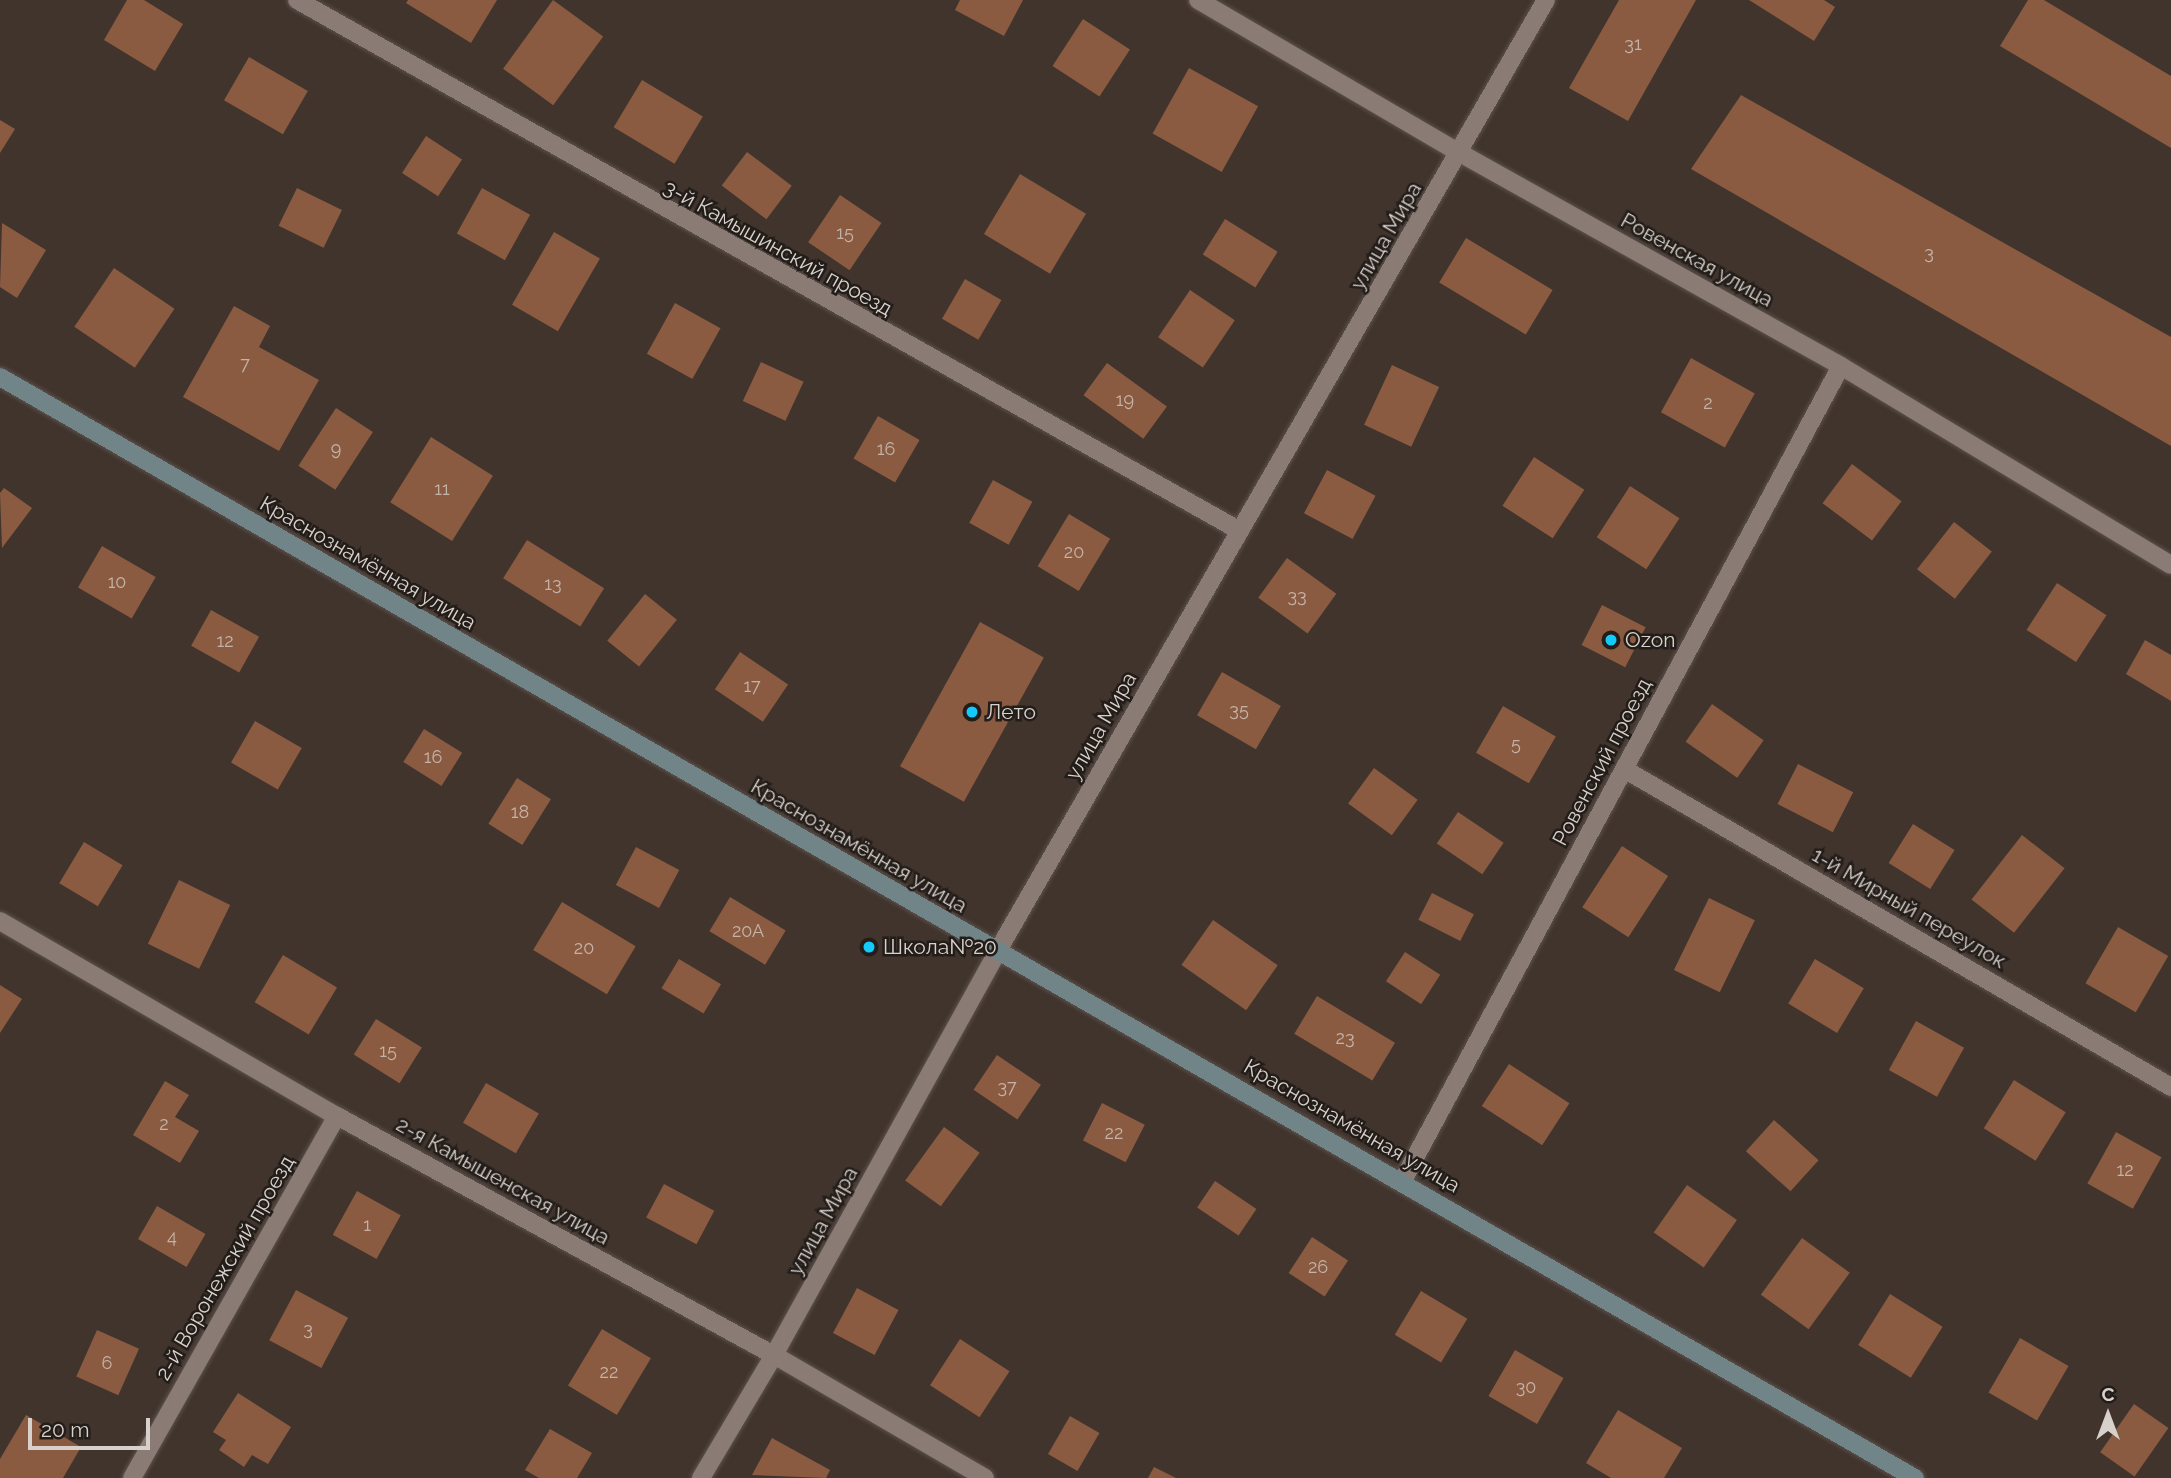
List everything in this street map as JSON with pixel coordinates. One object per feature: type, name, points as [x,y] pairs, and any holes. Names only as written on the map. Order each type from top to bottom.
[{"type":"street","name":"3-й Камышинский проезд","points":[[297,0],[1240,531]]},
{"type":"street","name":"Ровенская улица","points":[[1198,0],[1461,153],[1841,366],[2171,565]]},
{"type":"street","name":"улица Мира","points":[[701,1478],[774,1356],[997,952],[1461,153],[1546,0]]},
{"type":"street","name":"Ровенский проезд","points":[[1403,1180],[1841,366]]},
{"type":"street","name":"Краснознамённая улица","points":[[0,377],[997,952],[1403,1180],[1915,1478]]},
{"type":"street","name":"1-й Мирный переулок","points":[[1624,769],[2171,1087]]},
{"type":"street","name":"2-я Камышенская улица","points":[[0,921],[337,1116],[774,1356],[985,1478]]},
{"type":"street","name":"2-й Воронежский проезд","points":[[132,1478],[337,1116]]},
{"type":"building","points":[[127,0],[144,0],[183,24],[155,71],[104,40]]},
{"type":"building","points":[[408,0],[497,0],[471,43],[406,3]]},
{"type":"building","points":[[553,0],[603,36],[553,105],[503,69]]},
{"type":"building","points":[[960,0],[1023,0],[1004,36],[955,10]]},
{"type":"building","points":[[1619,0],[1696,0],[1628,121],[1569,88]]},
{"type":"building","points":[[1749,0],[1824,0],[1835,7],[1814,41]]},
{"type":"building","points":[[2028,0],[2044,0],[2171,76],[2171,148],[2000,46]]},
{"type":"building","points":[[1083,19],[1130,49],[1099,96],[1053,66]]},
{"type":"building","points":[[249,57],[308,91],[283,134],[224,100]]},
{"type":"building","points":[[1189,68],[1258,106],[1222,172],[1153,134]]},
{"type":"building","points":[[642,80],[703,117],[675,164],[614,127]]},
{"type":"building","points":[[1741,95],[2171,337],[2171,446],[1691,169]]},
{"type":"building","points":[[0,120],[15,129],[0,153]]},
{"type":"building","points":[[426,136],[462,159],[438,196],[402,173]]},
{"type":"building","points":[[747,152],[792,186],[766,219],[722,186]]},
{"type":"building","points":[[1020,174],[1086,214],[1050,274],[984,234]]},
{"type":"building","points":[[297,188],[342,210],[324,248],[279,226]]},
{"type":"building","points":[[482,188],[530,215],[505,260],[457,233]]},
{"type":"building","points":[[840,195],[881,223],[850,270],[808,242]]},
{"type":"building","points":[[1225,219],[1278,252],[1255,287],[1203,255]]},
{"type":"building","points":[[2,223],[46,250],[17,298],[0,287]]},
{"type":"building","points":[[554,232],[600,258],[558,331],[512,305]]},
{"type":"building","points":[[1466,238],[1553,290],[1526,335],[1439,283]]},
{"type":"building","points":[[114,268],[175,309],[135,368],[74,327]]},
{"type":"building","points":[[965,279],[1001,300],[978,340],[942,319]]},
{"type":"building","points":[[1190,290],[1235,320],[1203,367],[1158,337]]},
{"type":"building","points":[[675,303],[720,328],[692,379],[647,354]]},
{"type":"building","points":[[234,306],[270,326],[259,347],[319,380],[279,451],[183,397]]},
{"type":"building","points":[[1691,358],[1755,393],[1725,448],[1661,412]]},
{"type":"building","points":[[761,362],[804,382],[785,421],[743,401]]},
{"type":"building","points":[[1107,363],[1167,406],[1143,439],[1083,395]]},
{"type":"building","points":[[1392,365],[1439,387],[1411,447],[1364,425]]},
{"type":"building","points":[[336,408],[373,432],[335,490],[298,466]]},
{"type":"building","points":[[878,416],[920,440],[895,482],[854,458]]},
{"type":"building","points":[[431,437],[493,476],[452,541],[390,502]]},
{"type":"building","points":[[1534,457],[1584,490],[1553,538],[1502,506]]},
{"type":"building","points":[[1852,464],[1902,501],[1872,540],[1823,503]]},
{"type":"building","points":[[1327,470],[1376,496],[1353,539],[1304,513]]},
{"type":"building","points":[[993,480],[1032,502],[1009,545],[969,523]]},
{"type":"building","points":[[1630,486],[1679,518],[1646,569],[1597,537]]},
{"type":"building","points":[[4,488],[32,508],[2,548],[0,493]]},
{"type":"building","points":[[1069,514],[1110,539],[1079,591],[1038,566]]},
{"type":"building","points":[[1954,522],[1992,552],[1955,599],[1917,569]]},
{"type":"building","points":[[527,540],[604,588],[580,626],[503,578]]},
{"type":"building","points":[[102,546],[156,577],[132,619],[78,588]]},
{"type":"building","points":[[1287,558],[1336,594],[1308,633],[1258,598]]},
{"type":"building","points":[[2057,583],[2106,615],[2076,662],[2027,630]]},
{"type":"building","points":[[645,594],[677,620],[639,666],[607,641]]},
{"type":"building","points":[[1602,605],[1646,627],[1625,667],[1582,645]]},
{"type":"building","points":[[211,610],[259,637],[239,673],[191,646]]},
{"type":"building","name":"Лето","points":[[980,622],[1044,657],[964,802],[900,766]]},
{"type":"building","points":[[2145,640],[2171,655],[2171,701],[2126,674]]},
{"type":"building","points":[[740,652],[788,684],[763,722],[715,689]]},
{"type":"building","points":[[1222,672],[1281,706],[1256,749],[1197,715]]},
{"type":"building","points":[[1712,704],[1764,740],[1737,778],[1686,742]]},
{"type":"building","points":[[1503,706],[1556,737],[1529,783],[1476,753]]},
{"type":"building","points":[[255,721],[302,748],[278,790],[231,763]]},
{"type":"building","points":[[424,729],[462,753],[441,786],[403,762]]},
{"type":"building","points":[[1798,764],[1853,792],[1833,832],[1778,804]]},
{"type":"building","points":[[1374,768],[1418,800],[1392,835],[1348,804]]},
{"type":"building","points":[[517,778],[551,799],[522,845],[488,824]]},
{"type":"building","points":[[1458,812],[1504,843],[1482,874],[1437,844]]},
{"type":"building","points":[[1913,824],[1955,850],[1930,889],[1889,863]]},
{"type":"building","points":[[2022,835],[2065,868],[2014,933],[1972,900]]},
{"type":"building","points":[[84,842],[123,865],[98,906],[59,883]]},
{"type":"building","points":[[1622,846],[1668,876],[1628,937],[1582,907]]},
{"type":"building","points":[[636,847],[679,870],[659,908],[616,885]]},
{"type":"building","points":[[179,880],[230,905],[199,969],[148,944]]},
{"type":"building","points":[[1432,893],[1474,914],[1460,941],[1418,920]]},
{"type":"building","points":[[730,897],[786,930],[765,965],[709,931]]},
{"type":"building","points":[[1709,898],[1755,920],[1720,992],[1674,970]]},
{"type":"building","points":[[562,902],[636,946],[607,994],[533,950]]},
{"type":"building","points":[[1213,920],[1278,965],[1246,1010],[1181,965]]},
{"type":"building","points":[[2118,927],[2168,956],[2136,1012],[2086,983]]},
{"type":"building","points":[[1405,952],[1440,975],[1421,1004],[1386,981]]},
{"type":"building","points":[[283,955],[337,987],[309,1035],[255,1002]]},
{"type":"building","points":[[679,959],[721,984],[703,1013],[661,988]]},
{"type":"building","points":[[1815,959],[1864,988],[1837,1033],[1788,1004]]},
{"type":"building","points":[[0,985],[22,999],[0,1033]]},
{"type":"building","points":[[1317,996],[1395,1043],[1372,1081],[1294,1034]]},
{"type":"building","points":[[376,1019],[422,1048],[400,1083],[354,1055]]},
{"type":"building","points":[[1916,1021],[1964,1048],[1937,1097],[1889,1070]]},
{"type":"building","points":[[997,1055],[1041,1085],[1017,1119],[974,1090]]},
{"type":"building","points":[[1509,1064],[1569,1103],[1542,1145],[1482,1106]]},
{"type":"building","points":[[2014,1080],[2066,1112],[2036,1161],[1984,1128]]},
{"type":"building","points":[[165,1081],[189,1095],[175,1117],[199,1131],[180,1163],[133,1135]]},
{"type":"building","points":[[486,1083],[539,1114],[516,1153],[463,1123]]},
{"type":"building","points":[[1102,1103],[1145,1125],[1126,1162],[1083,1140]]},
{"type":"building","points":[[1774,1120],[1819,1160],[1790,1191],[1746,1151]]},
{"type":"building","points":[[944,1127],[980,1153],[941,1206],[905,1180]]},
{"type":"building","points":[[2116,1132],[2161,1157],[2133,1209],[2087,1184]]},
{"type":"building","points":[[1215,1181],[1256,1209],[1239,1235],[1197,1208]]},
{"type":"building","points":[[664,1184],[714,1211],[696,1244],[646,1218]]},
{"type":"building","points":[[1687,1185],[1737,1220],[1704,1267],[1654,1233]]},
{"type":"building","points":[[357,1191],[401,1215],[376,1259],[333,1235]]},
{"type":"building","points":[[157,1206],[205,1234],[186,1267],[138,1239]]},
{"type":"building","points":[[1312,1237],[1348,1260],[1325,1296],[1289,1273]]},
{"type":"building","points":[[1802,1238],[1850,1273],[1809,1329],[1761,1295]]},
{"type":"building","points":[[857,1288],[898,1310],[875,1355],[833,1333]]},
{"type":"building","points":[[296,1290],[348,1318],[321,1368],[269,1340]]},
{"type":"building","points":[[1421,1291],[1467,1319],[1441,1363],[1395,1335]]},
{"type":"building","points":[[1890,1294],[1943,1327],[1911,1378],[1858,1345]]},
{"type":"building","points":[[602,1329],[651,1358],[617,1415],[568,1386]]},
{"type":"building","points":[[97,1330],[139,1349],[118,1395],[76,1377]]},
{"type":"building","points":[[2020,1338],[2068,1366],[2037,1421],[1988,1393]]},
{"type":"building","points":[[960,1339],[1009,1371],[980,1417],[930,1385]]},
{"type":"building","points":[[1515,1350],[1563,1378],[1537,1424],[1488,1396]]},
{"type":"building","points":[[238,1393],[291,1427],[268,1464],[252,1455],[244,1467],[219,1450],[226,1440],[213,1432]]},
{"type":"building","points":[[2134,1404],[2168,1428],[2135,1476],[2100,1452]]},
{"type":"building","points":[[1618,1410],[1682,1448],[1664,1478],[1611,1478],[1586,1463]]},
{"type":"building","points":[[26,1415],[81,1447],[63,1478],[0,1478],[0,1459]]},
{"type":"building","points":[[1070,1416],[1099,1433],[1077,1471],[1048,1454]]},
{"type":"building","points":[[550,1429],[592,1453],[577,1478],[539,1478],[525,1470]]},
{"type":"building","points":[[772,1438],[830,1470],[826,1478],[752,1475]]},
{"type":"building","points":[[1154,1467],[1176,1478],[1148,1478]]},
{"type":"place","name":"Ozon","points":[[1611,640]]},
{"type":"place","name":"Лето","points":[[972,712]]},
{"type":"place","name":"Школа№20","points":[[869,947]]}]
